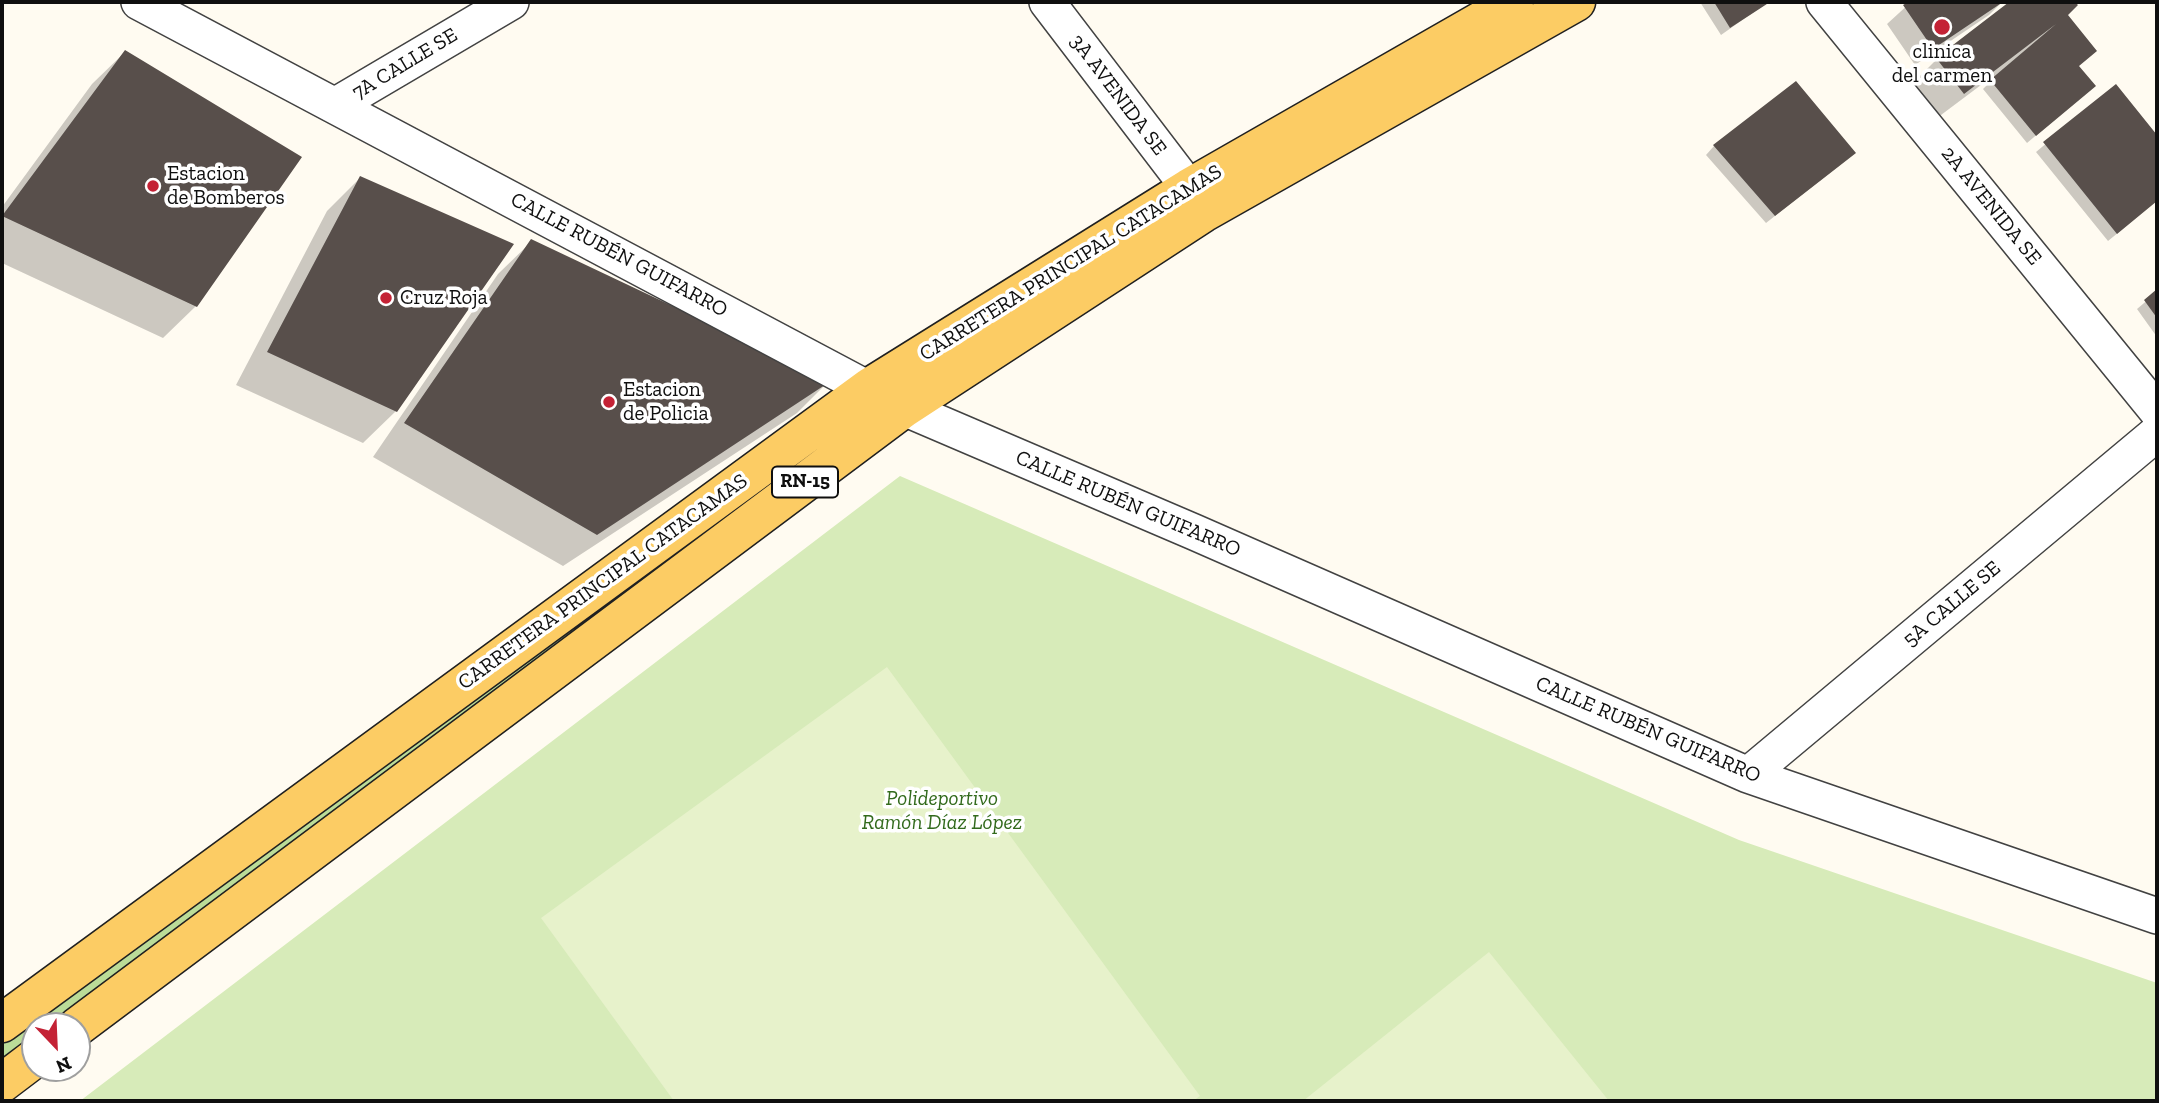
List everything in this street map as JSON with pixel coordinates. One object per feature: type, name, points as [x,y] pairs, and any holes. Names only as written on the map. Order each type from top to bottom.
[{"type":"main road","name":"CARRETERA PRINCIPAL CATACAMAS","points":[[2,1023],[870,387],[1189,188],[1514,2]]},
{"type":"main road","name":"CARRETERA PRINCIPAL CATACAMAS","points":[[91,1017],[904,408],[1203,213],[1576,2]]},
{"type":"main road","points":[[2,1083],[21,1069]]},
{"type":"street","name":"CALLE RUBÉN GUIFARRO","points":[[139,2],[870,387],[904,408],[1748,775],[2157,916]]},
{"type":"street","name":"7A CALLE SE","points":[[336,105],[511,2]]},
{"type":"street","name":"3A AVENIDA SE","points":[[1047,2],[1189,188]]},
{"type":"street","name":"2A AVENIDA SE","points":[[1824,2],[2157,411]]},
{"type":"street","name":"5A CALLE SE","points":[[1748,775],[2157,433]]},
{"type":"green space","name":"Polideportivo Ramón Díaz López","points":[[900,476],[1739,840],[2157,983],[2157,1101],[80,1101]]},
{"type":"green space","points":[[709,520],[718,527],[66,1012],[43,1012]]},
{"type":"green space","points":[[887,667],[1200,1096],[1193,1101],[674,1101],[541,918]]},
{"type":"green space","points":[[1489,952],[1609,1101],[1303,1101]]},
{"type":"green space","points":[[21,1028],[21,1046],[2,1060],[2,1042]]},
{"type":"building","points":[[1714,2],[1770,2],[1730,28]]},
{"type":"building","name":"clinica del carmen","points":[[1908,2],[2003,2],[1933,49],[1903,5]]},
{"type":"building","points":[[2009,2],[2075,2],[2078,5],[2068,15],[2097,51],[2079,66],[2096,86],[2036,136],[1990,80],[2056,24],[1964,94],[1936,58]]},
{"type":"building","name":"Estacion de Bomberos","points":[[125,50],[302,157],[197,307],[2,216]]},
{"type":"building","points":[[1796,81],[1856,153],[1775,216],[1713,145]]},
{"type":"building","points":[[2116,84],[2157,135],[2157,201],[2117,234],[2043,142]]},
{"type":"building","name":"Cruz Roja","points":[[360,176],[514,244],[397,412],[267,352]]},
{"type":"building","name":"Estacion de Policia","points":[[531,239],[831,381],[597,535],[404,423]]},
{"type":"building","points":[[2157,289],[2157,318],[2144,300]]},
{"type":"place","name":"clinica del carmen","points":[[1942,27]]},
{"type":"place","name":"Estacion de Bomberos","points":[[153,186]]},
{"type":"place","name":"Cruz Roja","points":[[386,298]]},
{"type":"place","name":"Estacion de Policia","points":[[609,402]]}]
